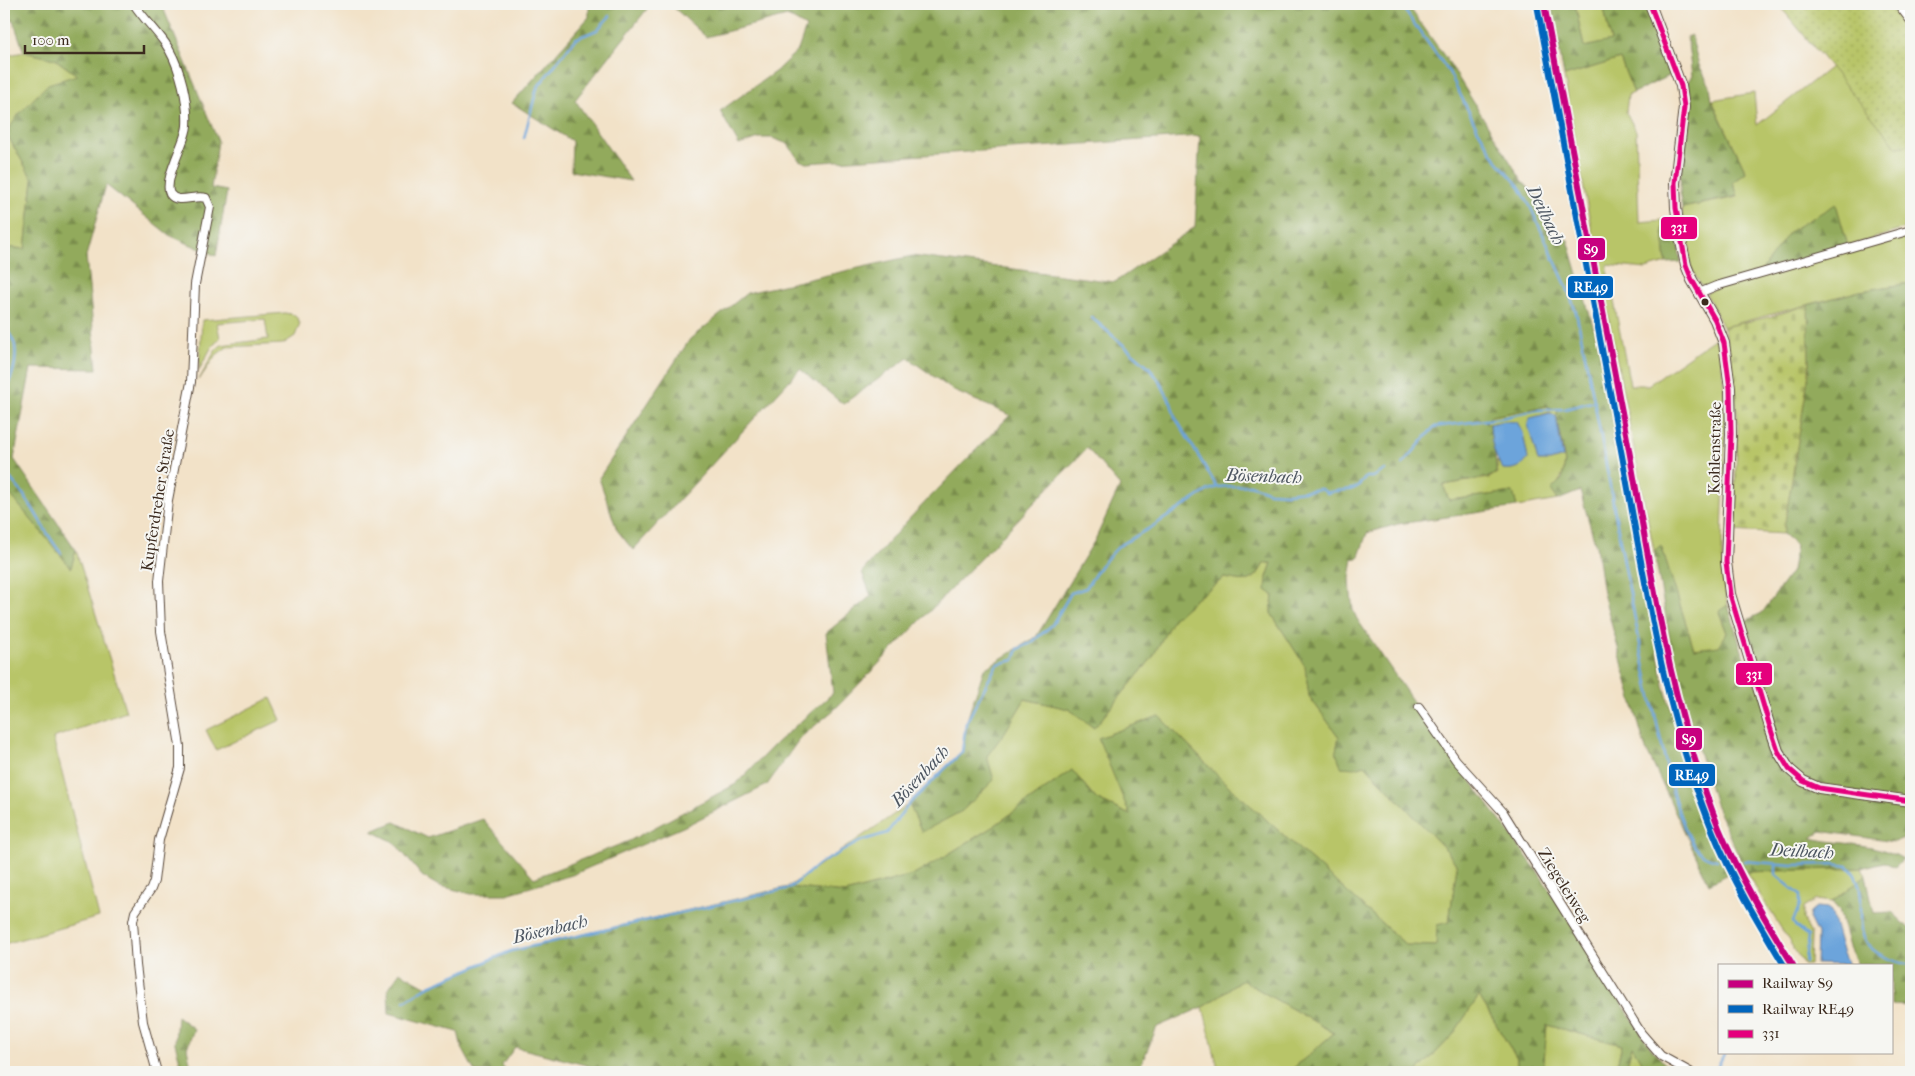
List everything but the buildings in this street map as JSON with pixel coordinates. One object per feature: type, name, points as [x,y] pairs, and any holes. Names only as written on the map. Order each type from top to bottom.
[{"type":"main road","name":"Kohlenstraße","points":[[1650,4],[1681,86],[1684,107],[1675,183],[1676,208],[1686,265],[1699,293],[1715,320],[1724,343],[1729,380],[1731,434],[1726,562],[1730,594],[1778,751],[1795,775],[1818,788],[1911,801]]},
{"type":"street","name":"Kupferdreher Straße","points":[[134,4],[171,52],[185,101],[186,132],[168,188],[174,197],[178,199],[201,196],[206,198],[210,207],[195,284],[191,382],[168,500],[159,581],[161,631],[180,746],[180,768],[159,840],[154,881],[135,912],[133,921],[143,1022],[157,1072]]},
{"type":"street","points":[[1898,4],[1911,21]]},
{"type":"street","points":[[1699,293],[1716,286],[1911,230]]},
{"type":"street","name":"Ziegeleiweg","points":[[1418,707],[1456,760],[1508,818],[1641,1033],[1661,1056],[1690,1072]]},
{"type":"green space","points":[[4,4],[165,4],[164,10],[218,141],[211,188],[227,191],[216,256],[169,235],[106,185],[86,256],[97,369],[31,368],[14,459],[76,550],[71,568],[4,487],[4,379],[6,371],[4,365],[4,247],[25,249],[33,180],[6,133],[19,114],[48,84],[77,75],[55,59],[24,52],[13,20],[4,21]]},
{"type":"green space","points":[[589,4],[651,4],[575,100],[631,181],[571,171],[572,141],[512,103],[589,17]]},
{"type":"green space","points":[[670,4],[1396,4],[1402,6],[1402,4],[1407,4],[1450,64],[1522,181],[1543,203],[1550,236],[1568,240],[1600,350],[1610,395],[1664,685],[1701,817],[1729,873],[1709,884],[1645,747],[1603,593],[1596,546],[1580,491],[1558,500],[1551,490],[1562,479],[1565,462],[1556,416],[1558,411],[1547,406],[1492,416],[1485,422],[1490,424],[1496,473],[1489,477],[1443,485],[1449,500],[1513,492],[1517,507],[1398,524],[1367,533],[1358,559],[1353,558],[1350,578],[1353,610],[1357,619],[1420,712],[1538,872],[1650,1047],[1665,1064],[1667,1072],[1648,1072],[1632,1046],[1625,1072],[1615,1072],[1622,1045],[1547,1025],[1543,1072],[1517,1072],[1517,1059],[1479,996],[1452,1036],[1417,1072],[1289,1072],[1334,1033],[1242,980],[1203,1007],[1157,1027],[1138,1072],[613,1072],[515,1047],[502,1065],[506,1072],[475,1072],[462,1048],[458,1032],[389,1013],[388,989],[400,972],[427,987],[511,951],[788,887],[845,893],[916,874],[994,826],[1072,770],[1096,799],[1130,815],[1098,738],[1159,716],[1222,780],[1406,945],[1436,946],[1437,925],[1449,922],[1457,866],[1449,853],[1365,765],[1355,768],[1341,767],[1336,751],[1339,737],[1309,696],[1305,666],[1271,613],[1273,595],[1266,590],[1267,577],[1272,563],[1264,563],[1252,579],[1243,581],[1224,578],[1173,619],[1152,658],[1094,728],[1069,709],[1025,699],[1005,732],[987,756],[994,780],[962,811],[922,832],[909,804],[962,752],[966,723],[984,669],[1036,637],[1095,540],[1120,486],[1087,448],[835,709],[800,738],[767,785],[683,827],[572,875],[507,894],[471,894],[437,885],[422,876],[394,842],[372,831],[395,822],[428,838],[483,819],[534,878],[629,841],[736,784],[776,743],[833,693],[826,633],[871,596],[862,572],[907,521],[1010,415],[954,391],[908,358],[843,404],[800,369],[633,550],[617,530],[599,478],[690,339],[747,293],[912,256],[1115,282],[1195,227],[1200,136],[807,163],[799,160],[788,144],[772,138],[759,138],[739,145],[720,111],[776,71],[798,50],[806,27],[787,16],[706,37]]},
{"type":"green space","points":[[1551,4],[1575,4],[1584,47],[1611,41],[1603,4],[1646,4],[1672,74],[1634,93],[1620,59],[1564,76]]},
{"type":"green space","points":[[1575,4],[1603,4],[1611,42],[1584,47]]},
{"type":"green space","points":[[1778,4],[1895,4],[1911,24],[1911,145],[1897,147]]},
{"type":"green space","points":[[1691,35],[1699,65],[1710,86],[1712,101],[1746,172],[1733,182],[1738,196],[1682,208],[1680,195],[1681,169],[1689,118],[1688,98],[1684,86],[1692,76],[1687,37]]},
{"type":"green space","points":[[24,52],[55,59],[77,75],[6,133],[4,125],[4,56]]},
{"type":"green space","points":[[1620,59],[1634,93],[1628,95],[1626,112],[1636,131],[1639,222],[1662,220],[1666,263],[1646,269],[1607,265],[1630,385],[1648,385],[1717,337],[1721,358],[1725,400],[1722,555],[1728,605],[1719,612],[1727,633],[1719,647],[1694,649],[1661,546],[1654,551],[1585,195],[1564,76]]},
{"type":"green space","points":[[1831,67],[1897,147],[1911,145],[1911,227],[1848,246],[1836,205],[1761,271],[1710,287],[1702,286],[1696,278],[1689,259],[1682,208],[1738,197],[1733,182],[1746,172],[1712,100],[1754,93],[1757,125]]},
{"type":"green space","points":[[6,133],[33,180],[25,249],[4,247],[4,134]]},
{"type":"green space","points":[[1836,204],[1848,246],[1761,271],[1790,231]]},
{"type":"green space","points":[[1674,219],[1681,262],[1666,263],[1662,220]]},
{"type":"green space","points":[[1911,232],[1911,283],[1860,291],[1723,327],[1706,293],[1722,286]]},
{"type":"green space","points":[[1911,283],[1911,835],[1894,842],[1821,831],[1811,838],[1870,847],[1893,854],[1903,859],[1895,867],[1884,862],[1861,868],[1746,872],[1715,804],[1677,678],[1654,551],[1661,545],[1694,649],[1719,646],[1727,633],[1719,611],[1728,605],[1745,661],[1757,657],[1745,621],[1762,613],[1792,571],[1796,545],[1783,534],[1809,372],[1808,305],[1860,291]]},
{"type":"green space","points":[[1808,305],[1809,372],[1783,534],[1733,531],[1738,423],[1731,357],[1723,327],[1769,317]]},
{"type":"green space","points":[[285,313],[295,315],[300,323],[295,336],[283,344],[227,347],[215,356],[199,380],[215,351],[221,345],[268,339],[265,319],[217,323],[220,338],[211,348],[199,370],[202,320]]},
{"type":"green space","points":[[1547,406],[1558,411],[1556,416],[1550,412],[1530,419],[1528,425],[1538,461],[1550,461],[1564,457],[1562,475],[1552,490],[1558,500],[1517,507],[1513,492],[1449,500],[1443,485],[1489,478],[1497,473],[1497,461],[1503,469],[1511,469],[1517,468],[1528,459],[1523,433],[1517,422],[1504,421],[1490,424],[1486,422],[1492,416]]},
{"type":"green space","points":[[4,487],[71,567],[76,550],[126,712],[53,738],[99,917],[4,944]]},
{"type":"green space","points":[[1264,563],[1272,563],[1267,577],[1273,595],[1271,613],[1305,666],[1309,696],[1339,737],[1336,751],[1355,768],[1365,765],[1449,853],[1457,866],[1449,922],[1436,946],[1406,945],[1222,780],[1159,716],[1130,815],[1096,799],[1072,770],[994,826],[916,874],[845,893],[788,887],[909,804],[922,832],[989,751],[1025,699],[1069,709],[1094,728],[1152,658],[1172,619],[1224,578],[1243,581],[1252,579]]},
{"type":"green space","points":[[271,698],[281,720],[216,750],[206,730]]},
{"type":"green space","points":[[1861,868],[1866,875],[1832,902],[1816,900],[1803,908],[1803,919],[1811,934],[1810,964],[1803,964],[1746,872]]},
{"type":"green space","points":[[1866,875],[1874,913],[1892,912],[1911,930],[1911,1006],[1892,1005],[1892,964],[1858,964],[1849,947],[1839,910],[1832,902]]},
{"type":"green space","points":[[1242,980],[1334,1033],[1289,1072],[1219,1072],[1203,1007]]},
{"type":"green space","points":[[1479,996],[1517,1059],[1517,1072],[1417,1072],[1452,1036]]},
{"type":"green space","points":[[177,1016],[194,1029],[187,1048],[192,1072],[183,1072],[175,1043]]},
{"type":"green space","points":[[1547,1025],[1622,1045],[1615,1072],[1543,1072]]},
{"type":"green space","points":[[1632,1046],[1648,1072],[1625,1072]]},
{"type":"water","points":[[1550,413],[1556,416],[1563,457],[1550,461],[1538,461],[1528,425],[1530,418]]},
{"type":"water","points":[[1504,421],[1517,422],[1523,433],[1528,459],[1514,469],[1503,469],[1492,442],[1490,424]]},
{"type":"water","points":[[1816,907],[1827,908],[1831,911],[1848,964],[1816,964],[1817,934],[1809,918],[1810,912]]},
{"type":"waterway","name":"Deilbach","points":[[1400,4],[1449,72],[1477,128],[1497,161],[1519,186],[1566,285],[1576,312],[1637,632],[1676,805],[1695,847],[1704,856],[1717,860]]},
{"type":"waterway","points":[[524,138],[537,88],[575,39],[597,30],[610,16]]},
{"type":"waterway","points":[[1091,317],[1149,367],[1160,382],[1171,403],[1175,417],[1217,487]]},
{"type":"waterway","points":[[4,324],[15,346],[14,369],[10,380],[4,388],[4,397]]},
{"type":"waterway","name":"Bösenbach","points":[[1403,464],[1434,427],[1501,418],[1538,410],[1565,409],[1595,401]]},
{"type":"waterway","points":[[4,470],[23,493],[61,553]]},
{"type":"waterway","name":"Bösenbach","points":[[405,1001],[427,987],[511,951],[790,888],[819,864],[861,841],[887,833],[909,804],[962,752],[966,723],[997,664],[1014,660],[1018,649],[1031,643],[1052,625],[1071,593],[1086,588],[1101,565],[1119,546],[1207,491],[1217,487],[1250,485],[1270,492],[1287,493],[1321,489],[1327,493],[1352,489],[1366,477],[1373,477],[1385,470]]},
{"type":"waterway","name":"Deilbach","points":[[1744,861],[1793,865],[1833,864],[1848,866],[1857,879],[1861,894],[1861,922],[1864,936],[1871,948],[1886,958],[1911,965]]},
{"type":"waterway","points":[[1776,864],[1776,875],[1800,895],[1800,904],[1793,922],[1796,927],[1808,936],[1805,962]]},
{"type":"waterway","points":[[1718,1072],[1717,1068],[1724,1054]]},
{"type":"rail line","name":"S9","points":[[1544,4],[1652,580],[1673,681],[1701,780],[1719,828],[1753,898],[1792,964]]},
{"type":"rail line","name":"RE49","points":[[1537,5],[1645,582],[1666,684],[1695,784],[1720,849],[1755,916],[1783,964]]},
{"type":"transit line","name":"331","points":[[1650,4],[1681,86],[1684,107],[1675,183],[1676,208],[1686,265],[1692,280],[1715,320],[1724,343],[1730,388],[1731,434],[1726,562],[1730,594],[1769,724],[1778,751],[1789,769],[1803,781],[1819,788],[1911,801]]}]
